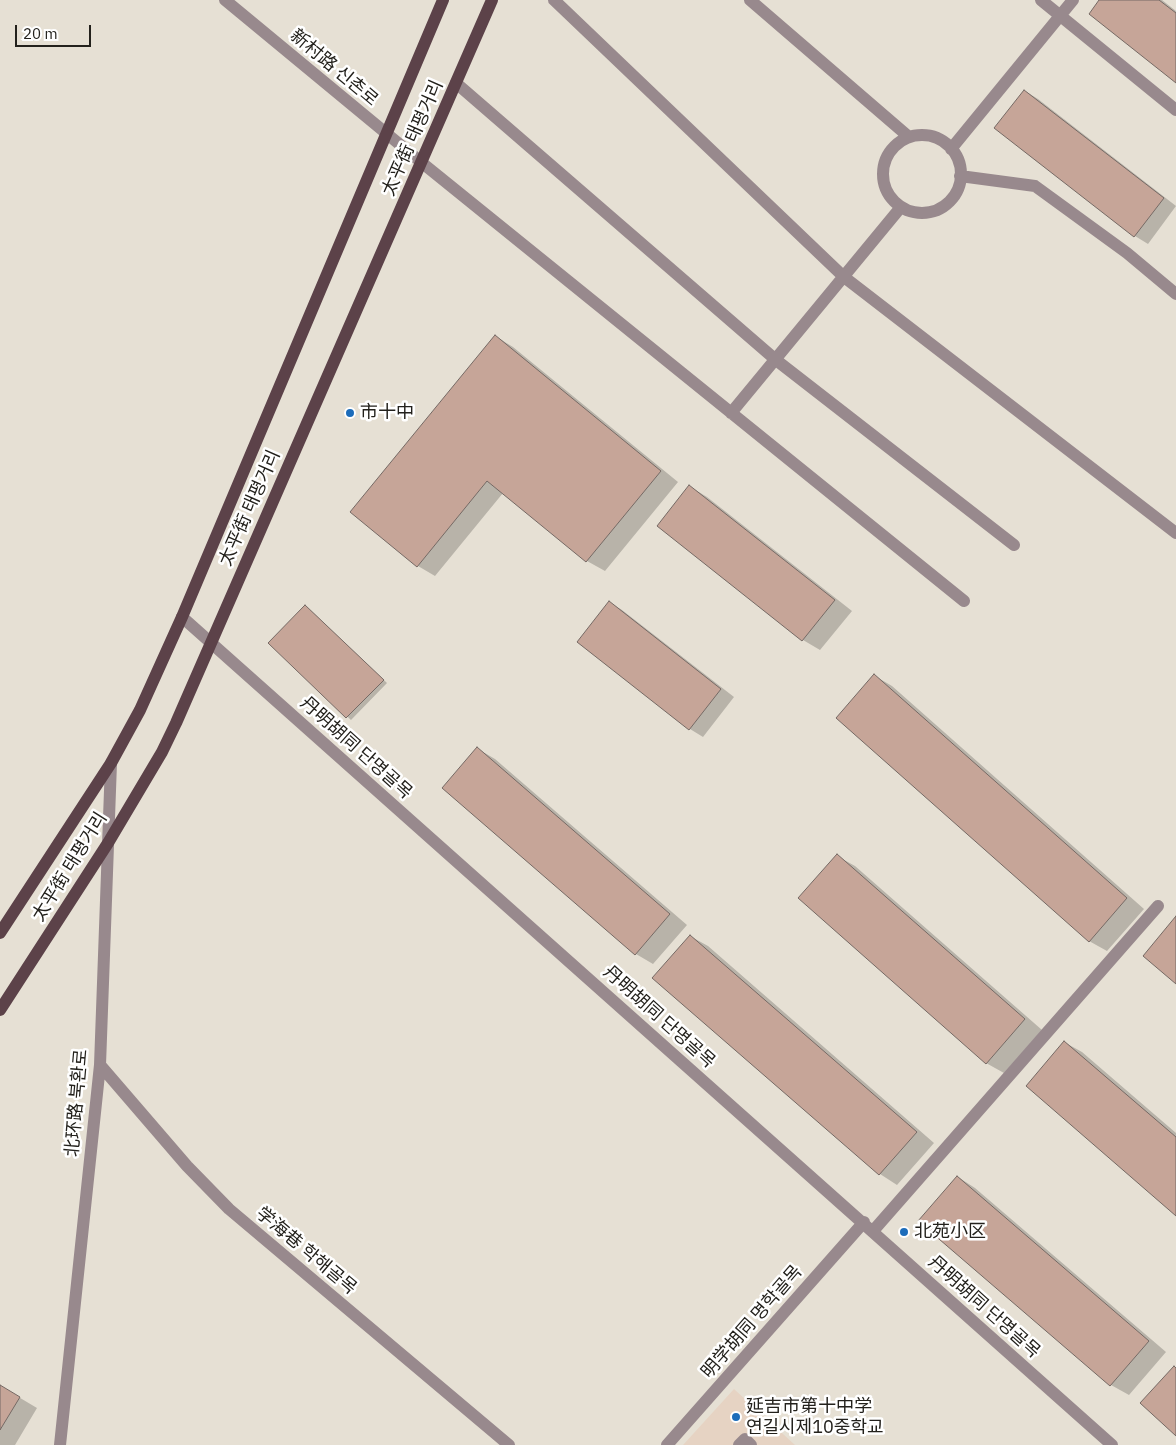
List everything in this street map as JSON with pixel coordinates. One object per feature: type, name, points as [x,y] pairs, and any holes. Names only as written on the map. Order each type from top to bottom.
[{"type":"main road","name":"太平街 태평거리","points":[[0,934],[111,763],[140,710],[182,616],[444,0]]},
{"type":"main road","name":"太平街 태평거리","points":[[0,1010],[108,843],[162,752],[492,0]]},
{"type":"street","name":"新村路 신촌로","points":[[225,0],[421,162],[964,601]]},
{"type":"street","points":[[554,0],[844,277],[1176,533]]},
{"type":"street","points":[[750,0],[909,137]]},
{"type":"street","points":[[1041,0],[1176,110]]},
{"type":"street","points":[[951,149],[1073,0]]},
{"type":"street","points":[[456,83],[776,360],[1014,545]]},
{"type":"street","points":[[920,135],[932,136],[942,141],[951,149],[957,157],[960,176],[958,189],[950,200],[940,208],[927,212],[914,212],[901,207],[892,199],[885,188],[884,164],[889,152],[898,143],[909,137],[920,135]]},
{"type":"street","points":[[960,176],[1035,186],[1127,253],[1176,294]]},
{"type":"street","points":[[731,413],[901,207]]},
{"type":"street","name":"丹明胡同 단명골목","points":[[182,616],[1112,1445]]},
{"type":"street","name":"北环路 북환로","points":[[60,1445],[100,1065],[111,763]]},
{"type":"street","name":"明学胡同 명학골목","points":[[667,1445],[868,1227],[1158,906]]},
{"type":"street","name":"学海巷 학해골목","points":[[100,1065],[187,1166],[229,1209],[509,1445]]},
{"type":"street","points":[[738,1445],[745,1439],[751,1445]]},
{"type":"shaded area","name":"延吉市第十中学 연길시제10중학교","points":[[734,1389],[795,1445],[683,1445]]},
{"type":"building","points":[[1099,0],[1159,0],[1176,13],[1176,83],[1089,14]]},
{"type":"building","points":[[1024,90],[1164,198],[1134,237],[994,128]]},
{"type":"building","points":[[495,335],[661,471],[586,562],[487,481],[417,567],[350,512]]},
{"type":"building","points":[[689,485],[835,600],[802,641],[657,526]]},
{"type":"building","points":[[609,601],[721,689],[689,730],[577,642]]},
{"type":"building","points":[[305,605],[384,680],[346,718],[268,643]]},
{"type":"building","points":[[874,674],[1127,898],[1089,942],[836,718]]},
{"type":"building","points":[[477,747],[670,914],[635,955],[442,788]]},
{"type":"building","points":[[837,854],[1025,1019],[986,1064],[798,898]]},
{"type":"building","points":[[1176,916],[1176,984],[1143,956]]},
{"type":"building","points":[[690,935],[917,1132],[879,1175],[652,978]]},
{"type":"building","points":[[1064,1041],[1176,1137],[1176,1216],[1026,1086]]},
{"type":"building","points":[[957,1176],[1149,1341],[1110,1386],[918,1221]]},
{"type":"building","points":[[1174,1366],[1176,1368],[1176,1436],[1140,1403]]},
{"type":"building","points":[[0,1385],[20,1397],[0,1430]]},
{"type":"place","name":"市十中","points":[[350,413]]},
{"type":"place","name":"北苑小区","points":[[904,1232]]},
{"type":"place","name":"延吉市第十中学 연길시제10중학교","points":[[736,1417]]}]
